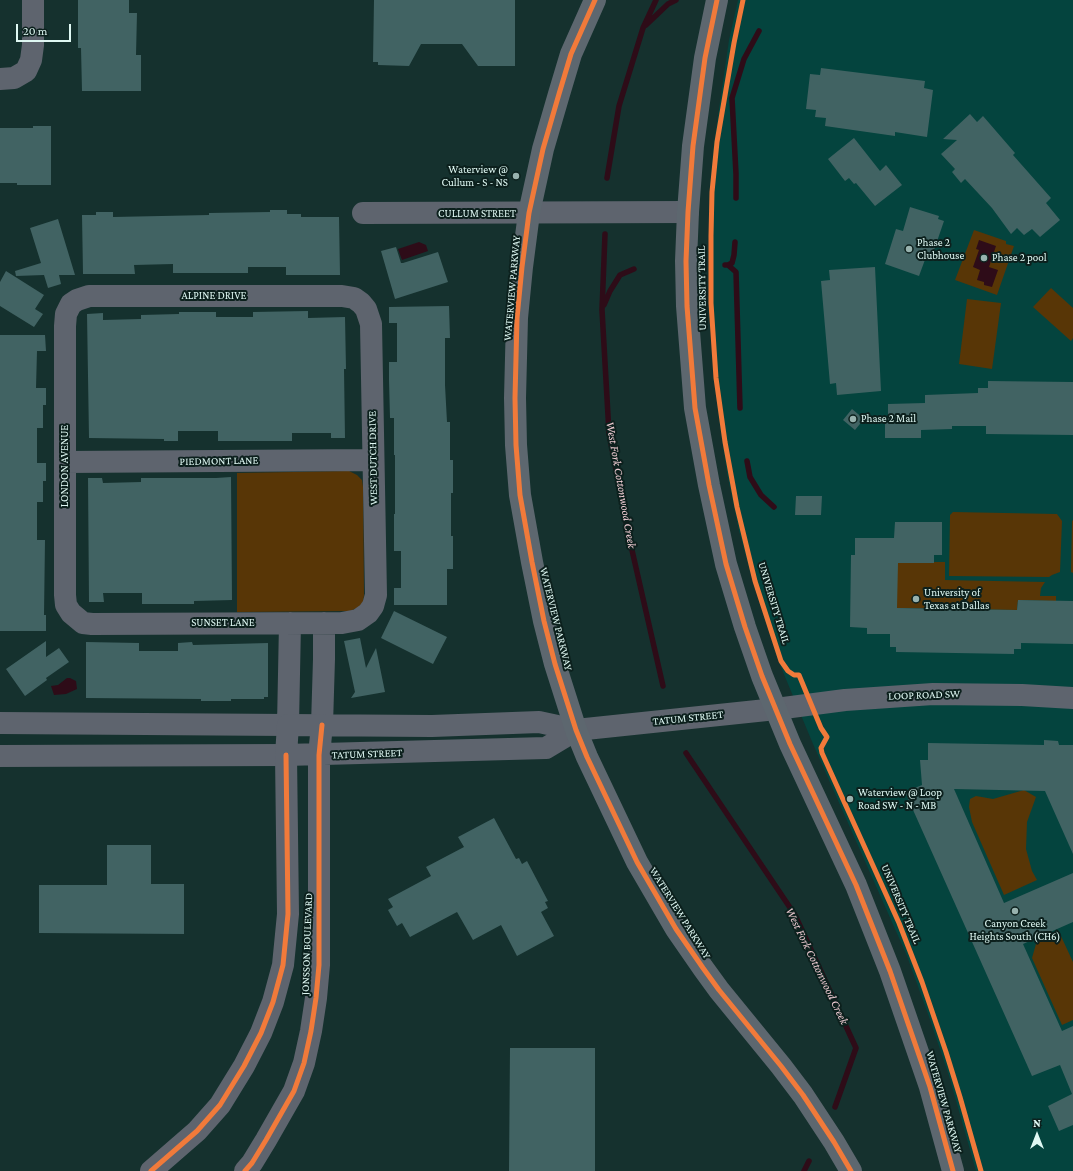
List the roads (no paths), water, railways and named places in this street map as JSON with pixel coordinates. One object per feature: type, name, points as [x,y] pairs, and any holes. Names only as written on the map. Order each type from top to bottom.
[{"type":"main road","name":"WATERVIEW PARKWAY","points":[[594,0],[571,54],[543,149],[529,213],[517,318],[515,390],[516,445],[520,495],[544,620],[576,730],[587,757],[637,862],[676,929],[719,990],[803,1095],[851,1171]]},
{"type":"main road","name":"WATERVIEW PARKWAY","points":[[717,0],[705,58],[693,146],[686,261],[687,306],[696,408],[702,449],[726,564],[745,627],[776,709],[856,885],[890,971],[930,1087],[953,1171]]},
{"type":"street","points":[[0,79],[14,78],[26,71],[31,60],[33,45],[33,0]]},
{"type":"street","name":"CULLUM STREET","points":[[363,213],[688,212]]},
{"type":"street","name":"ALPINE DRIVE","points":[[69,308],[71,304],[77,300],[89,296],[342,296],[354,298],[361,303]]},
{"type":"street","name":"WEST DUTCH DRIVE","points":[[361,303],[366,309],[371,324],[376,595],[373,606],[368,613]]},
{"type":"street","name":"LONDON AVENUE","points":[[69,308],[66,314],[65,326],[65,595],[66,605],[71,613],[78,619]]},
{"type":"street","name":"PIEDMONT LANE","points":[[65,462],[373,460]]},
{"type":"street","name":"SUNSET LANE","points":[[78,619],[83,623],[92,624],[324,623],[358,620],[368,613]]},
{"type":"street","name":"JONSSON BOULEVARD","points":[[151,1171],[197,1131],[220,1105],[244,1066],[262,1032],[273,1002],[283,965],[288,914],[286,755],[290,623]]},
{"type":"street","name":"JONSSON BOULEVARD","points":[[245,1171],[266,1140],[294,1091],[304,1063],[316,998],[319,965],[319,755],[322,725],[324,623]]},
{"type":"street","name":"LOOP ROAD SW","points":[[776,709],[845,700],[933,694],[1022,695],[1073,698]]},
{"type":"street","name":"TATUM STREET","points":[[0,723],[432,726],[539,722],[576,730],[776,709]]},
{"type":"street","points":[[80,724],[80,756]]},
{"type":"street","name":"TATUM STREET","points":[[0,756],[319,755],[546,748],[576,730]]},
{"type":"waterway","name":"West Fork Cottonwood Creek","points":[[607,178],[619,106],[643,28],[656,0]]},
{"type":"waterway","points":[[646,25],[668,4],[676,0]]},
{"type":"waterway","points":[[736,198],[732,98],[744,59],[759,31]]},
{"type":"waterway","name":"West Fork Cottonwood Creek","points":[[605,234],[602,310],[609,433],[629,537],[663,686]]},
{"type":"waterway","points":[[728,265],[732,263],[735,242]]},
{"type":"waterway","points":[[725,265],[728,265],[736,272],[740,408]]},
{"type":"waterway","points":[[604,305],[610,291],[620,275],[634,269]]},
{"type":"waterway","points":[[747,461],[750,477],[761,495],[774,507]]},
{"type":"waterway","name":"West Fork Cottonwood Creek","points":[[686,753],[795,915],[856,1048],[835,1107]]},
{"type":"waterway","name":"West Fork Cottonwood Creek","points":[[804,1171],[809,1161]]},
{"type":"place","name":"Waterview @ Cullum - S - NS","points":[[516,176]]},
{"type":"place","name":"Phase 2 Clubhouse","points":[[909,249]]},
{"type":"place","name":"Phase 2 pool","points":[[984,258]]},
{"type":"place","name":"Phase 2 Mail","points":[[853,419]]},
{"type":"place","name":"University of Texas at Dallas","points":[[916,599]]},
{"type":"place","name":"Waterview @ Loop Road SW - N - MB","points":[[850,799]]},
{"type":"place","name":"Canyon Creek Heights South (CH6)","points":[[1015,911]]}]
